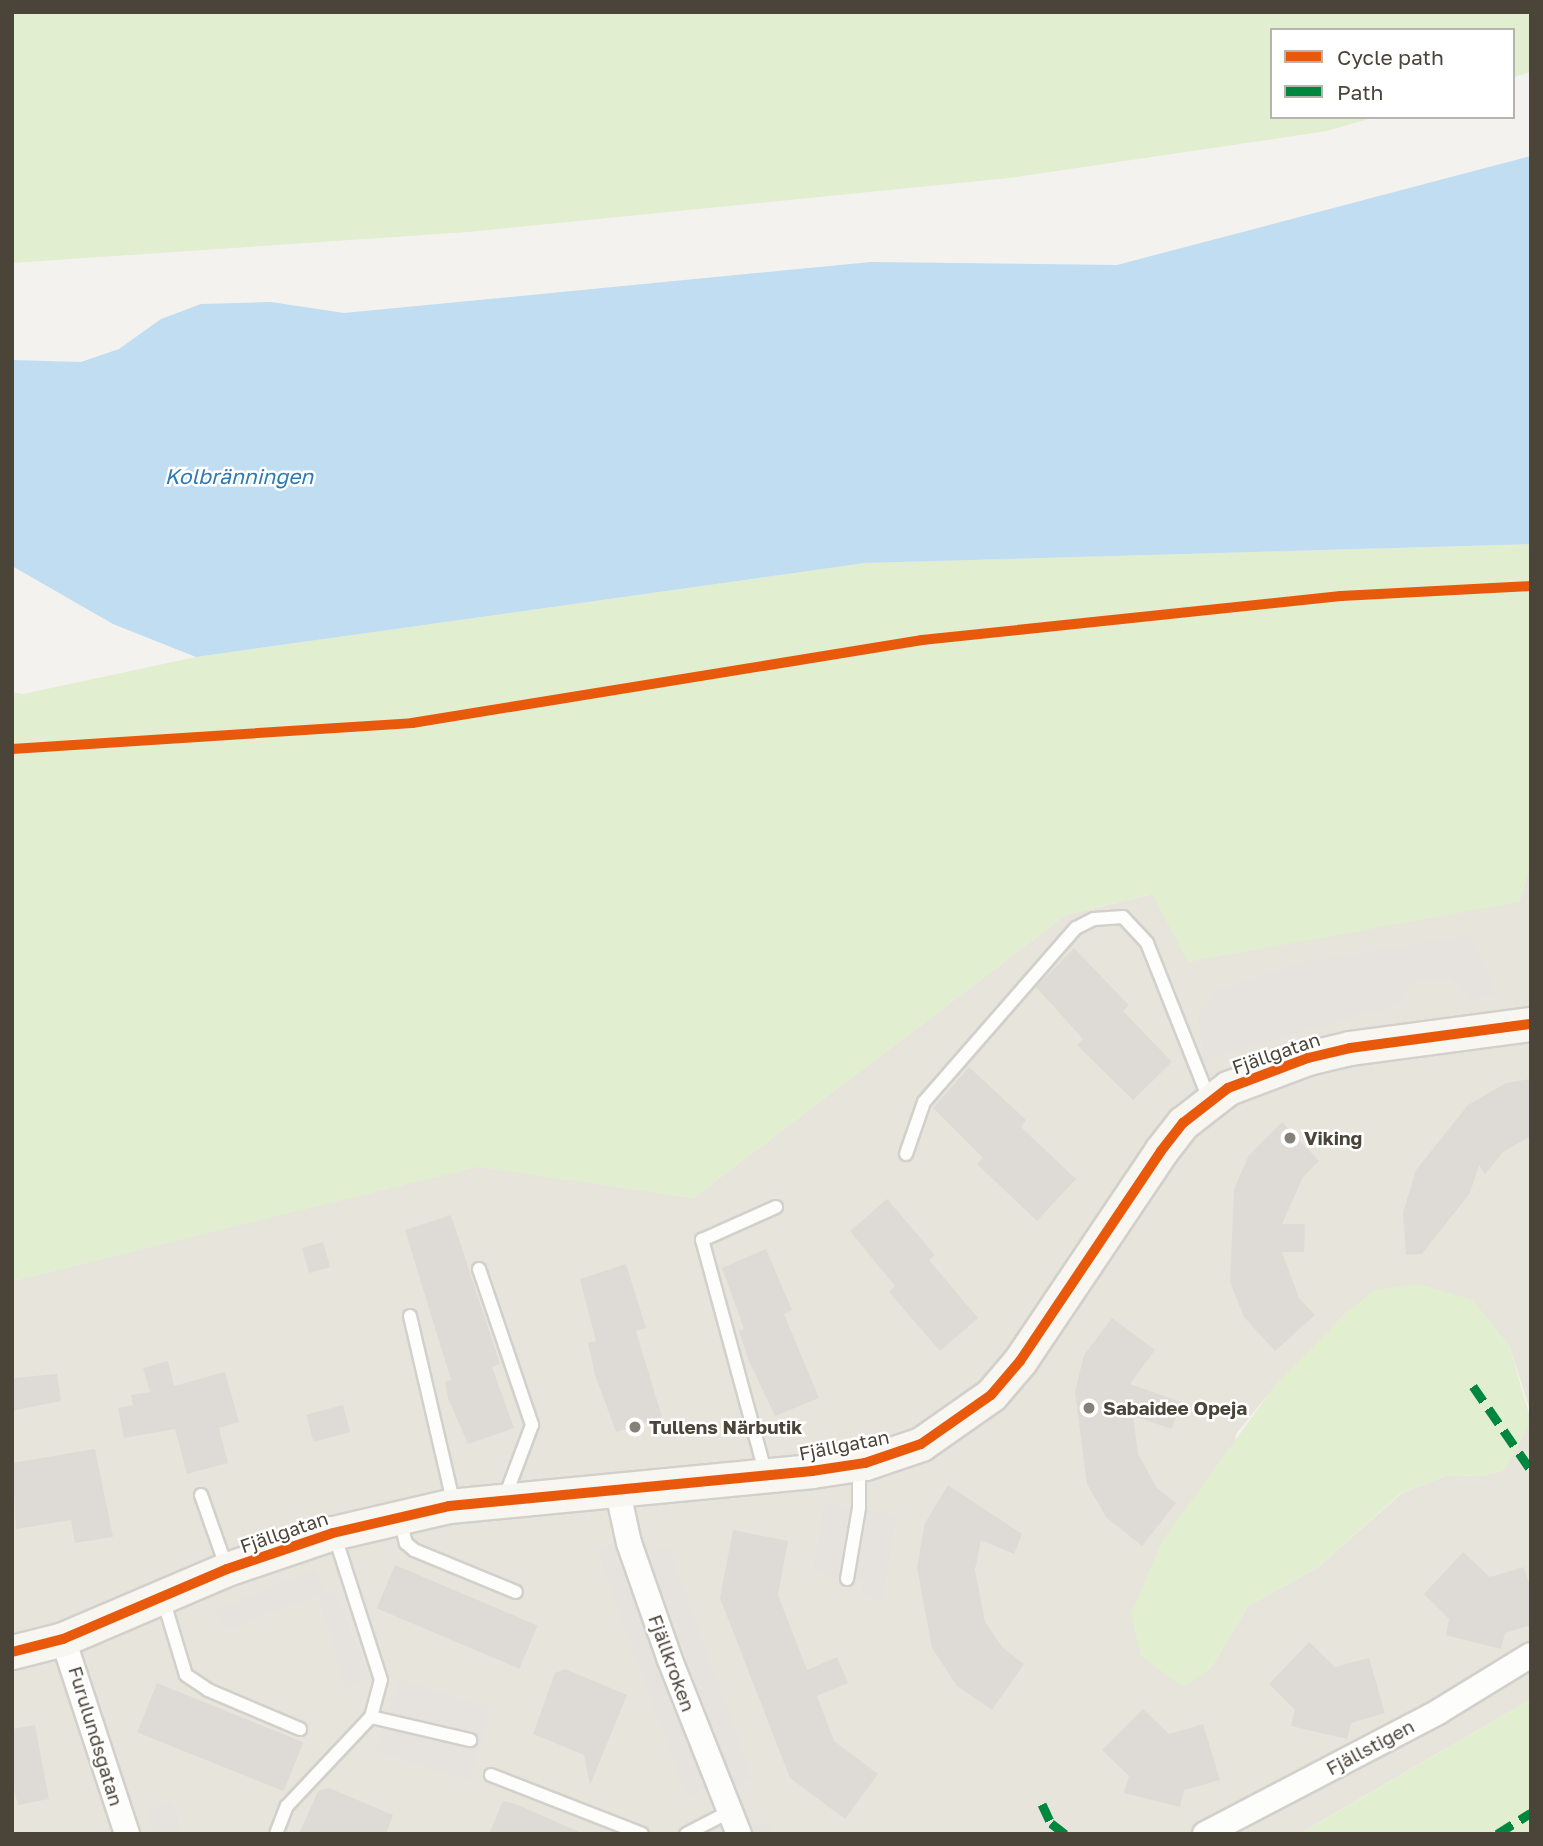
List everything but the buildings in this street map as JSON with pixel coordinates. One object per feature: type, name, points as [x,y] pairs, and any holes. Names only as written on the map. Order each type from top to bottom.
[{"type":"street","name":"Fjällgatan","points":[[12,1652],[63,1639],[163,1599],[227,1569],[333,1533],[454,1506],[859,1464],[921,1444],[991,1395],[1055,1312],[1161,1151],[1183,1123],[1228,1088],[1318,1056],[1454,1031],[1531,1024]]},
{"type":"street","name":"Fjällkroken","points":[[617,1488],[629,1543],[670,1660],[734,1823]]},
{"type":"street","name":"Furulundsgatan","points":[[63,1639],[127,1834]]},
{"type":"street","name":"Fjällstigen","points":[[1205,1834],[1438,1712],[1531,1655]]},
{"type":"lane","points":[[906,1154],[924,1102],[1067,938],[1094,919],[1124,918],[1147,943],[1210,1101]]},
{"type":"lane","points":[[766,1475],[702,1240],[776,1207]]},
{"type":"lane","points":[[479,1269],[532,1425],[503,1501]]},
{"type":"lane","points":[[410,1315],[454,1506]]},
{"type":"lane","points":[[847,1579],[860,1499],[859,1464]]},
{"type":"lane","points":[[201,1494],[227,1569]]},
{"type":"lane","points":[[400,1518],[406,1543],[414,1550],[516,1592]]},
{"type":"lane","points":[[276,1834],[287,1807],[371,1717],[381,1680],[333,1533]]},
{"type":"lane","points":[[163,1599],[186,1675],[208,1690],[300,1730]]},
{"type":"lane","points":[[371,1717],[470,1740]]},
{"type":"lane","points":[[491,1775],[642,1834]]},
{"type":"lane","points":[[686,1834],[734,1823]]},
{"type":"shaded area","points":[[1531,863],[1531,1413],[1509,1345],[1349,1310],[1277,1384],[1236,1434],[1210,1669],[1248,1606],[1317,1568],[1402,1493],[1448,1475],[1483,1476],[1504,1470],[1531,1421],[1531,1699],[1299,1834],[12,1834],[12,1281],[478,1166],[693,1198],[1066,915],[1152,894],[1519,902]]},
{"type":"shaded area","points":[[1470,935],[1497,995],[1470,1001],[1451,977],[1413,982],[1401,1004],[1203,1060],[1198,1016],[1218,989],[1298,963]]},
{"type":"shaded area","points":[[825,1502],[897,1514],[883,1601],[861,1597],[863,1582],[813,1573]]},
{"type":"shaded area","points":[[615,1542],[705,1790],[686,1797],[596,1549]]},
{"type":"shaded area","points":[[668,1546],[753,1779],[734,1786],[649,1553]]},
{"type":"shaded area","points":[[316,1569],[325,1594],[225,1630],[216,1610]]},
{"type":"shaded area","points":[[335,1589],[370,1679],[346,1689],[318,1598]]},
{"type":"shaded area","points":[[398,1679],[492,1708],[469,1780],[376,1752]]},
{"type":"shaded area","points":[[172,1802],[183,1834],[153,1834],[145,1810]]},
{"type":"shaded area","points":[[768,1821],[774,1834],[752,1834],[750,1829]]},
{"type":"green space","points":[[12,12],[1531,12],[1531,72],[1515,76],[1515,28],[1270,28],[1270,119],[1368,119],[1327,131],[1009,178],[468,232],[12,263]]},
{"type":"green space","points":[[1531,544],[1531,863],[1519,902],[1188,962],[1152,894],[1066,915],[693,1198],[478,1167],[12,1281],[12,692],[23,694],[196,657],[865,563]]},
{"type":"green space","points":[[1418,1284],[1473,1300],[1509,1345],[1531,1421],[1504,1470],[1483,1476],[1448,1475],[1401,1493],[1317,1568],[1248,1606],[1210,1669],[1183,1687],[1141,1656],[1131,1614],[1162,1541],[1276,1384],[1349,1310],[1375,1290]]},
{"type":"green space","points":[[1531,1699],[1531,1834],[1299,1834],[1322,1821]]},
{"type":"water","name":"Kolbränningen","points":[[1531,156],[1531,544],[865,563],[196,657],[113,624],[12,566],[12,360],[81,362],[119,349],[161,319],[201,304],[271,302],[344,313],[871,262],[1117,265]]},
{"type":"marked path","points":[[1473,1386],[1531,1470]]},
{"type":"marked path","points":[[1042,1804],[1051,1823],[1065,1834]]},
{"type":"marked path","points":[[1497,1834],[1531,1813]]},
{"type":"cycle path","points":[[12,749],[412,723],[922,640],[1341,596],[1531,586]]},
{"type":"cycle path","points":[[12,1652],[63,1639],[227,1569],[333,1533],[449,1506],[812,1471],[865,1463],[921,1444],[991,1395],[1020,1361],[1161,1151],[1183,1123],[1228,1088],[1308,1058],[1350,1048],[1531,1024]]},
{"type":"place","name":"Viking","points":[[1290,1138]]},
{"type":"place","name":"Sabaidee Opeja","points":[[1089,1408]]},
{"type":"place","name":"Tullens Närbutik","points":[[635,1427]]}]
